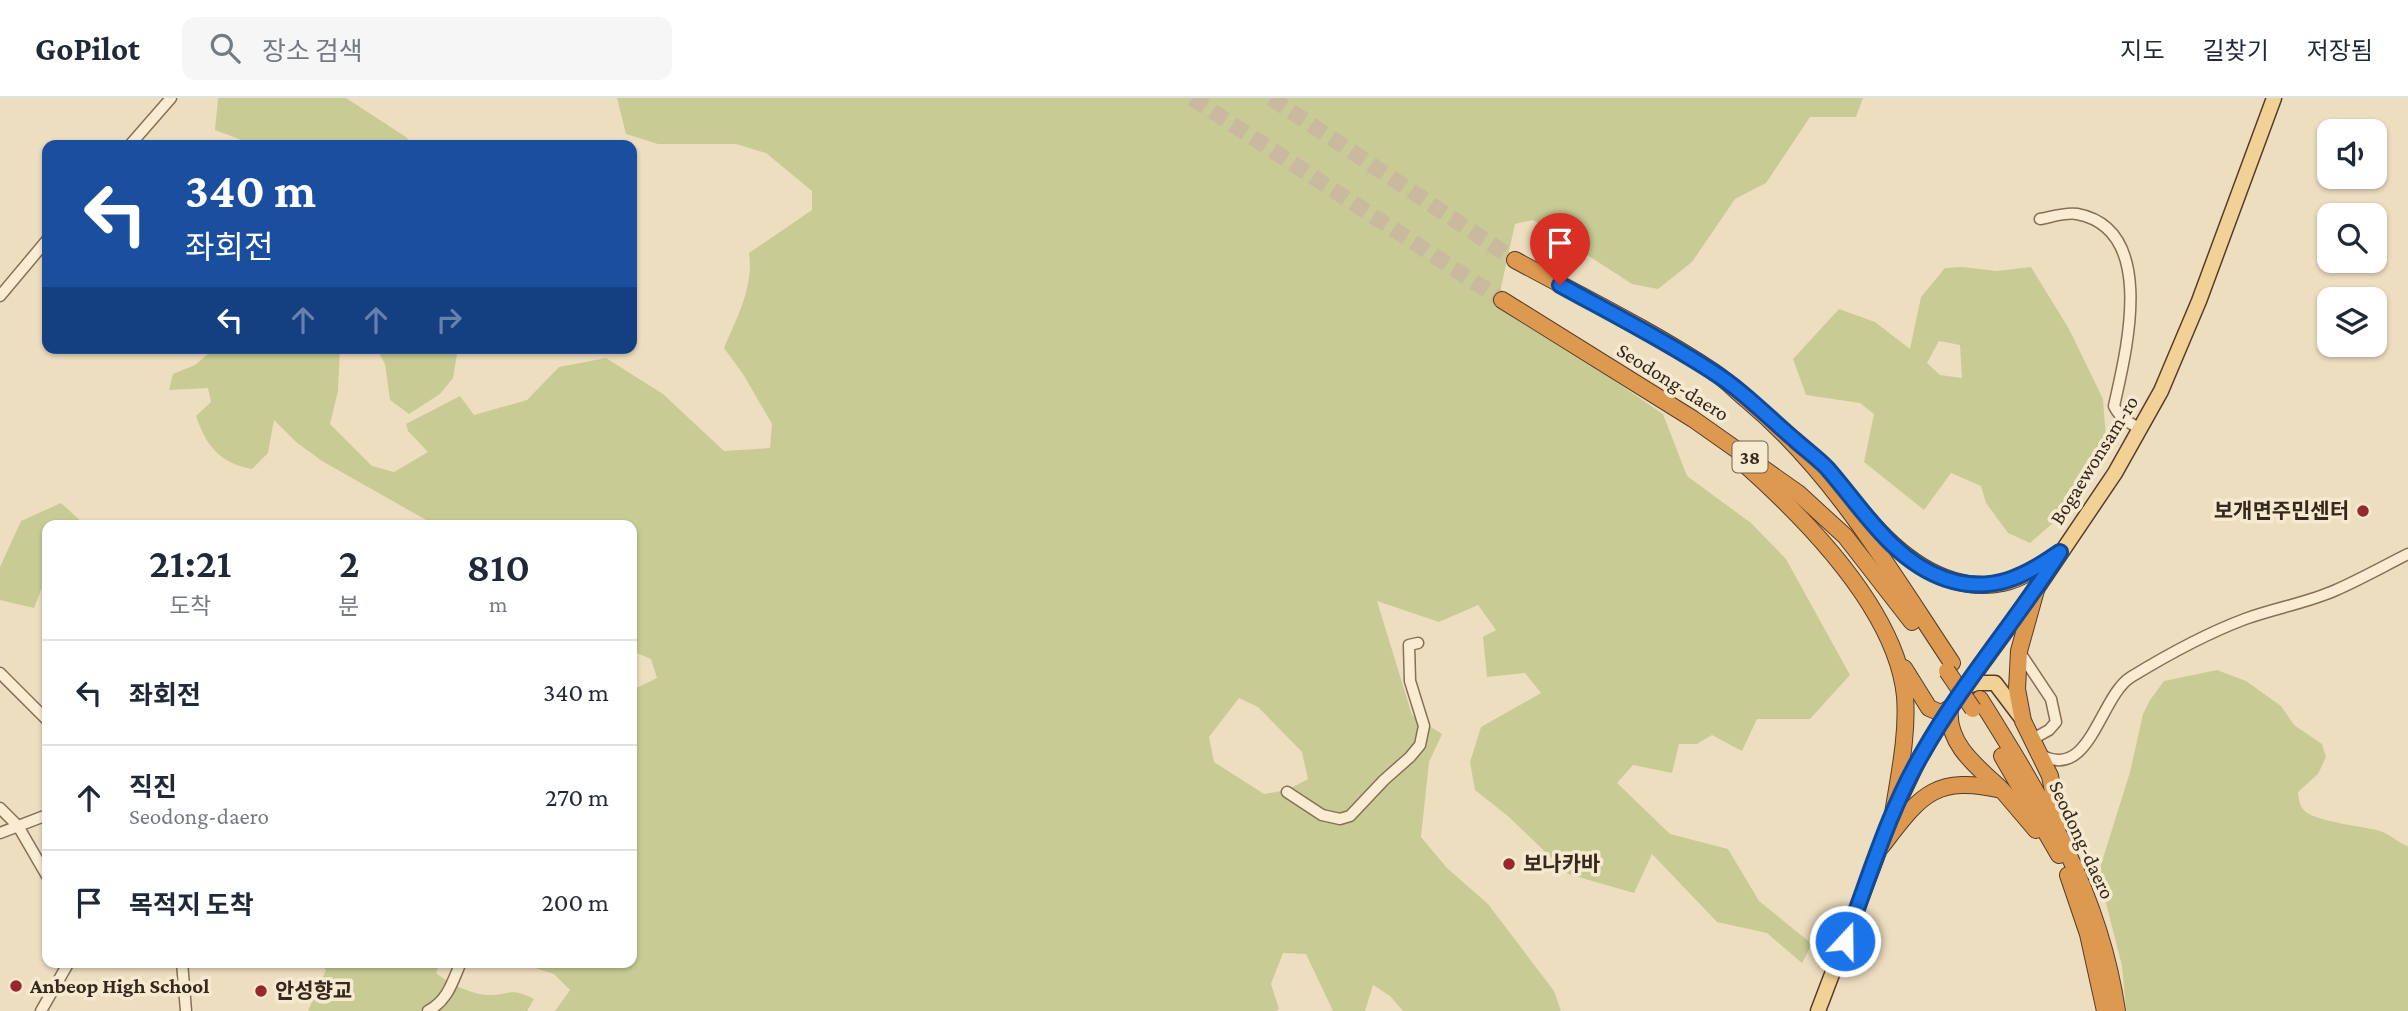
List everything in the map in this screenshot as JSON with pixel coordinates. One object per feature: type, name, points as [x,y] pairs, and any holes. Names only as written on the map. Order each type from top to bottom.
[{"type":"highway","name":"Seodong-daero","points":[[1515,260],[1651,334],[1715,373],[1777,425],[1861,525],[1950,667]]},
{"type":"highway","name":"Seodong-daero","points":[[1502,300],[1693,419],[1798,493],[1845,536],[1950,667]]},
{"type":"highway","points":[[1693,419],[1752,471],[1819,538],[1842,566],[1881,625],[1898,659],[1929,708],[1941,713],[1950,708],[1950,726],[1961,748],[2002,790],[2059,856]]},
{"type":"highway","points":[[1777,425],[1825,467],[1863,513],[1902,553],[1923,568],[1945,578],[1968,584],[2004,583],[2041,565],[2060,552]]},
{"type":"highway","points":[[2036,590],[2019,651],[2017,689],[2023,721],[2050,776],[2063,839]]},
{"type":"highway","points":[[1893,814],[1905,730],[1905,696],[1898,659]]},
{"type":"highway","name":"38","points":[[1950,667],[1976,704]]},
{"type":"highway","name":"Seodong-daero","points":[[1976,704],[2039,794],[2063,839],[2100,934],[2117,1011]]},
{"type":"highway","name":"Seodong-daero","points":[[1976,704],[2059,856],[2088,934],[2105,1011]]},
{"type":"highway","points":[[1881,847],[1912,808],[1930,791],[1968,784],[2002,790]]},
{"type":"main road","name":"Bogaewonsam-ro","points":[[1818,1011],[1893,814],[1920,757],[1963,688],[2036,590],[2115,473],[2165,382],[2185,337],[2274,98]]},
{"type":"main road","points":[[1963,688],[1977,683],[1995,683],[2023,721]]},
{"type":"street","points":[[134,140],[171,98]]},
{"type":"street","points":[[2040,219],[2076,214],[2102,223],[2114,235],[2127,259],[2129,320],[2114,406],[2127,422],[2141,429]]},
{"type":"street","points":[[0,296],[42,246]]},
{"type":"street","points":[[2019,651],[2051,699],[2056,722],[2035,747],[2056,761],[2069,759],[2091,737],[2120,686],[2183,648],[2245,620],[2337,590],[2408,554]]},
{"type":"street","points":[[1287,792],[1322,815],[1340,819],[1350,816],[1410,757],[1420,745],[1424,726],[1410,681],[1409,645],[1418,643]]},
{"type":"street","points":[[0,673],[42,715]]},
{"type":"street","points":[[0,808],[18,826],[42,867]]},
{"type":"street","points":[[0,833],[42,817]]},
{"type":"street","points":[[41,1011],[66,968]]},
{"type":"street","points":[[183,968],[186,1009],[198,1011]]},
{"type":"street","points":[[428,1011],[440,1004],[447,995],[458,968]]},
{"type":"green space","points":[[218,98],[346,98],[409,140],[241,140],[215,130]]},
{"type":"green space","points":[[617,98],[1863,98],[1856,117],[1810,117],[1766,183],[1735,199],[1692,262],[1658,289],[1632,284],[1533,220],[1515,224],[1498,301],[1663,414],[1687,476],[1751,523],[1786,559],[1850,675],[1810,719],[1757,719],[1742,751],[1712,735],[1697,744],[1679,744],[1672,773],[1633,765],[1617,783],[1670,834],[1728,849],[1759,901],[1812,944],[1802,963],[1767,933],[1717,922],[1652,854],[1634,893],[1568,874],[1509,817],[1475,790],[1470,762],[1481,727],[1541,693],[1525,673],[1487,677],[1483,637],[1496,630],[1478,605],[1439,622],[1377,601],[1412,715],[1442,734],[1429,762],[1421,837],[1447,868],[1488,904],[1554,991],[1561,1011],[1403,1011],[1390,996],[1373,985],[1365,1011],[1333,1011],[1306,954],[1283,953],[1271,984],[1279,1009],[1276,1011],[555,1011],[570,990],[554,974],[535,968],[637,968],[637,688],[657,678],[651,659],[637,653],[637,520],[426,520],[322,461],[296,442],[274,420],[268,453],[252,469],[223,458],[204,436],[196,416],[211,402],[208,388],[169,390],[173,374],[195,365],[208,354],[340,354],[338,391],[330,424],[372,466],[394,472],[428,452],[408,431],[406,424],[460,396],[474,415],[527,400],[559,367],[606,358],[663,394],[724,451],[770,448],[772,424],[743,374],[724,348],[747,290],[749,253],[812,210],[812,191],[766,153],[736,144],[658,144],[626,134]],"holes":[[[1239,698],[1258,707],[1302,752],[1308,779],[1287,790],[1264,794],[1214,762],[1209,737]]]},
{"type":"green space","points":[[2031,267],[2069,329],[2103,399],[2106,439],[2060,517],[2030,543],[2008,533],[1986,503],[1981,486],[1951,473],[1924,510],[1864,462],[1874,414],[1860,403],[1806,395],[1793,359],[1839,309],[1875,322],[1910,349],[1921,297],[1945,268],[1997,271]],"holes":[[[1939,341],[1960,345],[1962,378],[1940,375],[1927,363]]]},
{"type":"green space","points":[[379,354],[457,354],[453,378],[440,394],[409,414],[390,400],[385,364]]},
{"type":"green space","points":[[61,503],[80,520],[42,520],[42,588],[34,608],[0,600],[0,567],[21,521]]},
{"type":"green space","points":[[2217,670],[2246,681],[2281,706],[2294,725],[2322,744],[2326,757],[2318,774],[2298,792],[2304,810],[2321,818],[2380,831],[2408,846],[2408,1011],[2126,1011],[2122,966],[2100,868],[2130,772],[2143,714],[2150,700],[2164,681]]},
{"type":"green space","points":[[324,968],[438,968],[436,973],[466,990],[486,995],[514,992],[534,999],[527,1011],[308,1011],[326,970]]},
{"type":"tunnel","points":[[1192,98],[1502,300]]},
{"type":"tunnel","points":[[1271,98],[1515,260]]},
{"type":"place","name":"보개면주민센터","points":[[2363,511]]},
{"type":"place","name":"보나카바","points":[[1509,864]]},
{"type":"place","name":"Anbeop High School","points":[[16,986]]},
{"type":"place","name":"안성향교","points":[[261,991]]},
{"type":"route","points":[[1560,285],[1651,334],[1715,373],[1825,467],[1863,513],[1902,553],[1923,568],[1968,584],[2004,583],[2041,565],[2060,552],[2036,590],[1963,688],[1920,757],[1893,814],[1845,941]]}]
